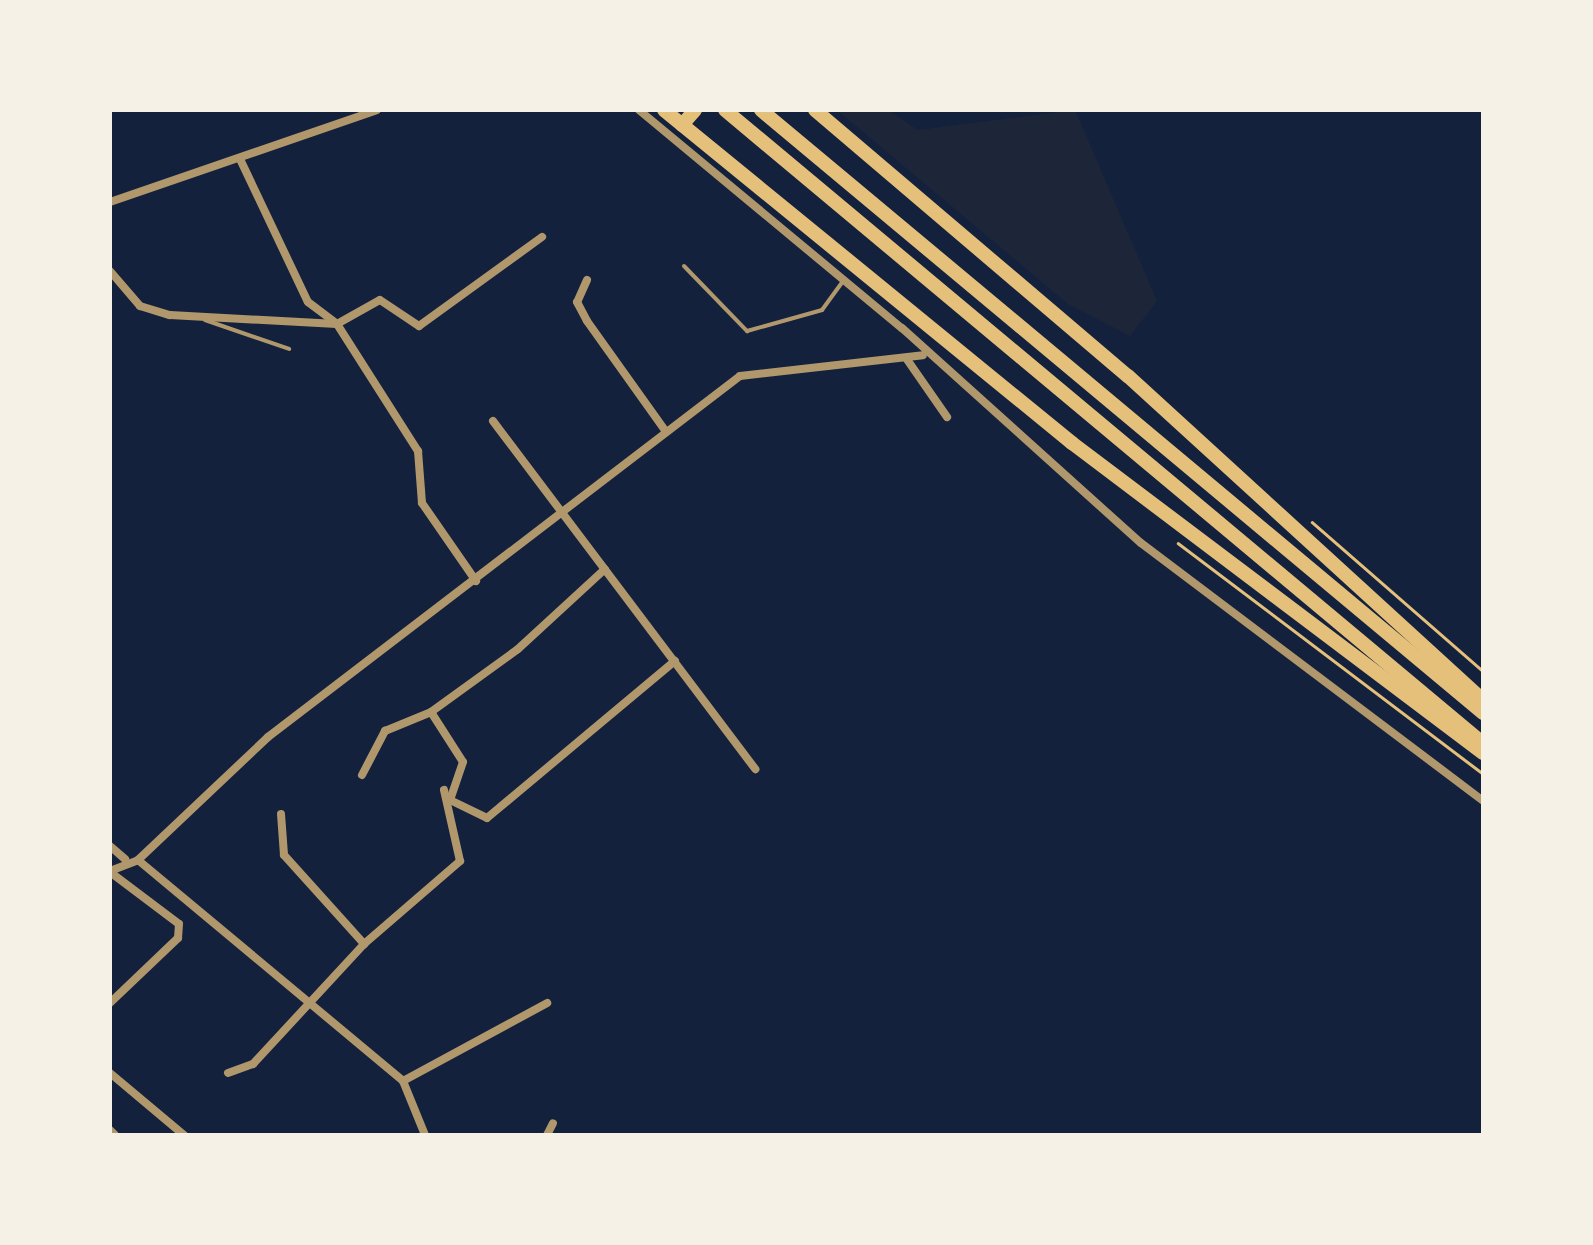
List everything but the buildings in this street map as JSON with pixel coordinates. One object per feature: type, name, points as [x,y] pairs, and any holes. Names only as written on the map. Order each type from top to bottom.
[{"type":"highway","points":[[665,110],[1072,443],[1483,753]]},
{"type":"highway","points":[[682,125],[694,110]]},
{"type":"highway","points":[[725,110],[1483,744]]},
{"type":"highway","points":[[762,110],[1483,713]]},
{"type":"highway","points":[[816,110],[1128,376],[1483,700]]},
{"type":"street","points":[[110,202],[377,110]]},
{"type":"street","points":[[639,110],[1141,543],[1483,800]]},
{"type":"street","points":[[240,159],[308,302],[337,324],[418,451],[422,503],[476,581]]},
{"type":"street","points":[[110,271],[140,306],[195,317],[337,324],[380,300],[419,326],[542,237]]},
{"type":"street","points":[[588,280],[578,302],[595,336],[664,430]]},
{"type":"street","points":[[138,860],[268,737],[476,581],[557,512],[664,430],[740,376],[923,354]]},
{"type":"street","points":[[906,358],[947,417]]},
{"type":"street","points":[[493,421],[557,512],[605,569],[755,769]]},
{"type":"street","points":[[362,775],[385,731],[432,712],[605,569]]},
{"type":"street","points":[[450,800],[487,818],[675,662]]},
{"type":"street","points":[[432,712],[462,762],[450,800]]},
{"type":"street","points":[[228,1073],[253,1064],[364,944],[460,861],[450,800],[444,790]]},
{"type":"street","points":[[281,814],[284,855],[364,944]]},
{"type":"street","points":[[110,846],[126,859],[138,860],[314,1002],[403,1082],[425,1135]]},
{"type":"street","points":[[110,1004],[178,938],[179,924],[110,872],[126,859]]},
{"type":"street","points":[[403,1082],[547,1004]]},
{"type":"street","points":[[110,1073],[164,1110],[181,1134]]},
{"type":"street","points":[[547,1135],[553,1123]]},
{"type":"lane","points":[[684,266],[747,330],[822,310],[842,282]]},
{"type":"lane","points":[[195,317],[289,349]]},
{"type":"path","points":[[1307,518],[1483,671]]},
{"type":"path","points":[[1173,534],[1198,564],[1483,774]]},
{"type":"shaded area","points":[[837,110],[888,110],[918,130],[1075,110],[1157,301],[1130,336],[1068,304]]}]
